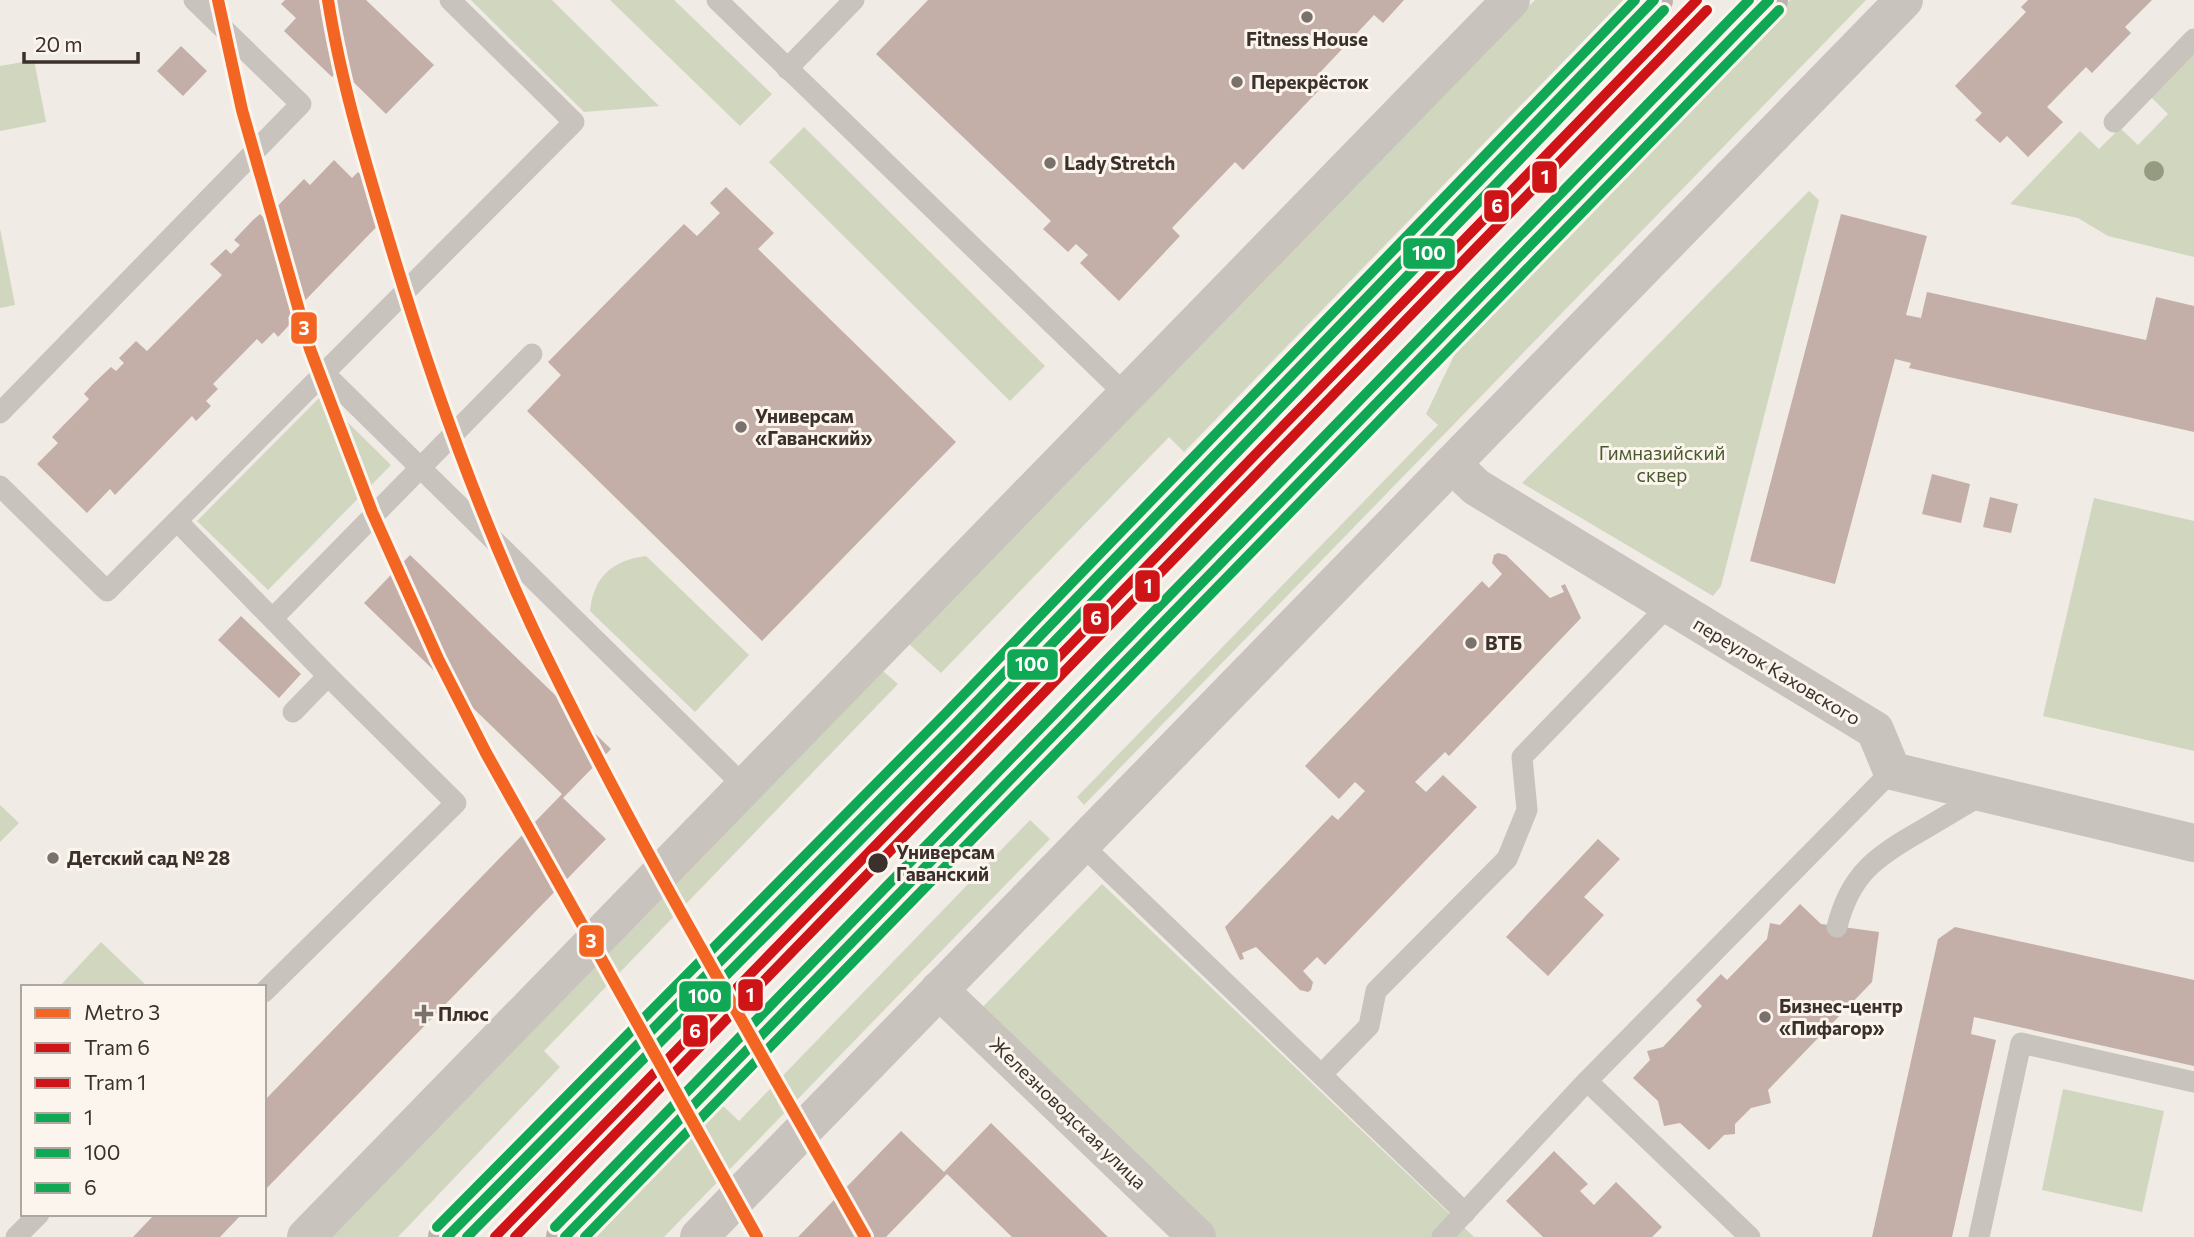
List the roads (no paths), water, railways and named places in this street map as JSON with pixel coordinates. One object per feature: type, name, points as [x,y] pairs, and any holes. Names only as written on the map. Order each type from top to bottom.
[{"type":"main road","points":[[447,1237],[955,724],[1654,0]]},
{"type":"main road","points":[[565,1237],[1769,0]]},
{"type":"street","points":[[306,1237],[1511,0]]},
{"type":"street","points":[[699,1237],[1903,0]]},
{"type":"street","name":"переулок Каховского","points":[[1452,464],[1476,487],[1875,730],[1892,771]]},
{"type":"street","points":[[1892,771],[2194,843]]},
{"type":"street","name":"Железноводская улица","points":[[939,990],[1197,1237]]},
{"type":"lane","points":[[0,413],[301,104],[194,0]]},
{"type":"lane","points":[[0,486],[107,591],[574,122],[450,0]]},
{"type":"lane","points":[[717,0],[1126,395]]},
{"type":"lane","points":[[788,69],[854,0]]},
{"type":"lane","points":[[2114,122],[2194,38]]},
{"type":"lane","points":[[272,618],[533,354]]},
{"type":"lane","points":[[325,374],[745,787]]},
{"type":"lane","points":[[177,521],[456,803],[266,990]]},
{"type":"lane","points":[[1322,1074],[1369,1026],[1376,991],[1507,859],[1527,810],[1522,757],[1668,606]]},
{"type":"lane","points":[[293,712],[328,676]]},
{"type":"lane","points":[[1442,1237],[1587,1081],[1892,771]]},
{"type":"lane","points":[[1837,927],[1846,899],[1870,864],[1892,847],[1984,793]]},
{"type":"lane","points":[[1081,844],[1465,1213]]},
{"type":"lane","points":[[1979,1237],[2021,1043],[2194,1082]]},
{"type":"lane","points":[[1587,1081],[1750,1237]]},
{"type":"lane","points":[[16,1237],[37,1216]]},
{"type":"metro line","name":"3","points":[[218,0],[242,110],[310,349],[372,512],[438,659],[486,753],[757,1237]]},
{"type":"metro line","name":"3","points":[[328,0],[355,123],[407,298],[461,457],[503,562],[550,664],[625,810],[865,1237]]},
{"type":"tram line","name":"6","points":[[495,1237],[1697,0]]},
{"type":"tram line","name":"1","points":[[515,1237],[1707,10]]},
{"type":"place","name":"Fitness House","points":[[1307,17]]},
{"type":"place","name":"Перекрёсток","points":[[1237,82]]},
{"type":"place","name":"Lady Stretch","points":[[1050,163]]},
{"type":"place","name":"Универсам «Гаванский»","points":[[741,427]]},
{"type":"place","name":"ВТБ","points":[[1471,643]]},
{"type":"place","name":"Детский сад № 28","points":[[53,858]]},
{"type":"place","name":"Универсам Гаванский","points":[[878,863]]},
{"type":"place","name":"Плюс","points":[[424,1014]]},
{"type":"place","name":"Бизнес-центр «Пифагор»","points":[[1765,1017]]},
{"type":"park label","name":"Гимназийский сквер","points":[[1662,464]]}]
